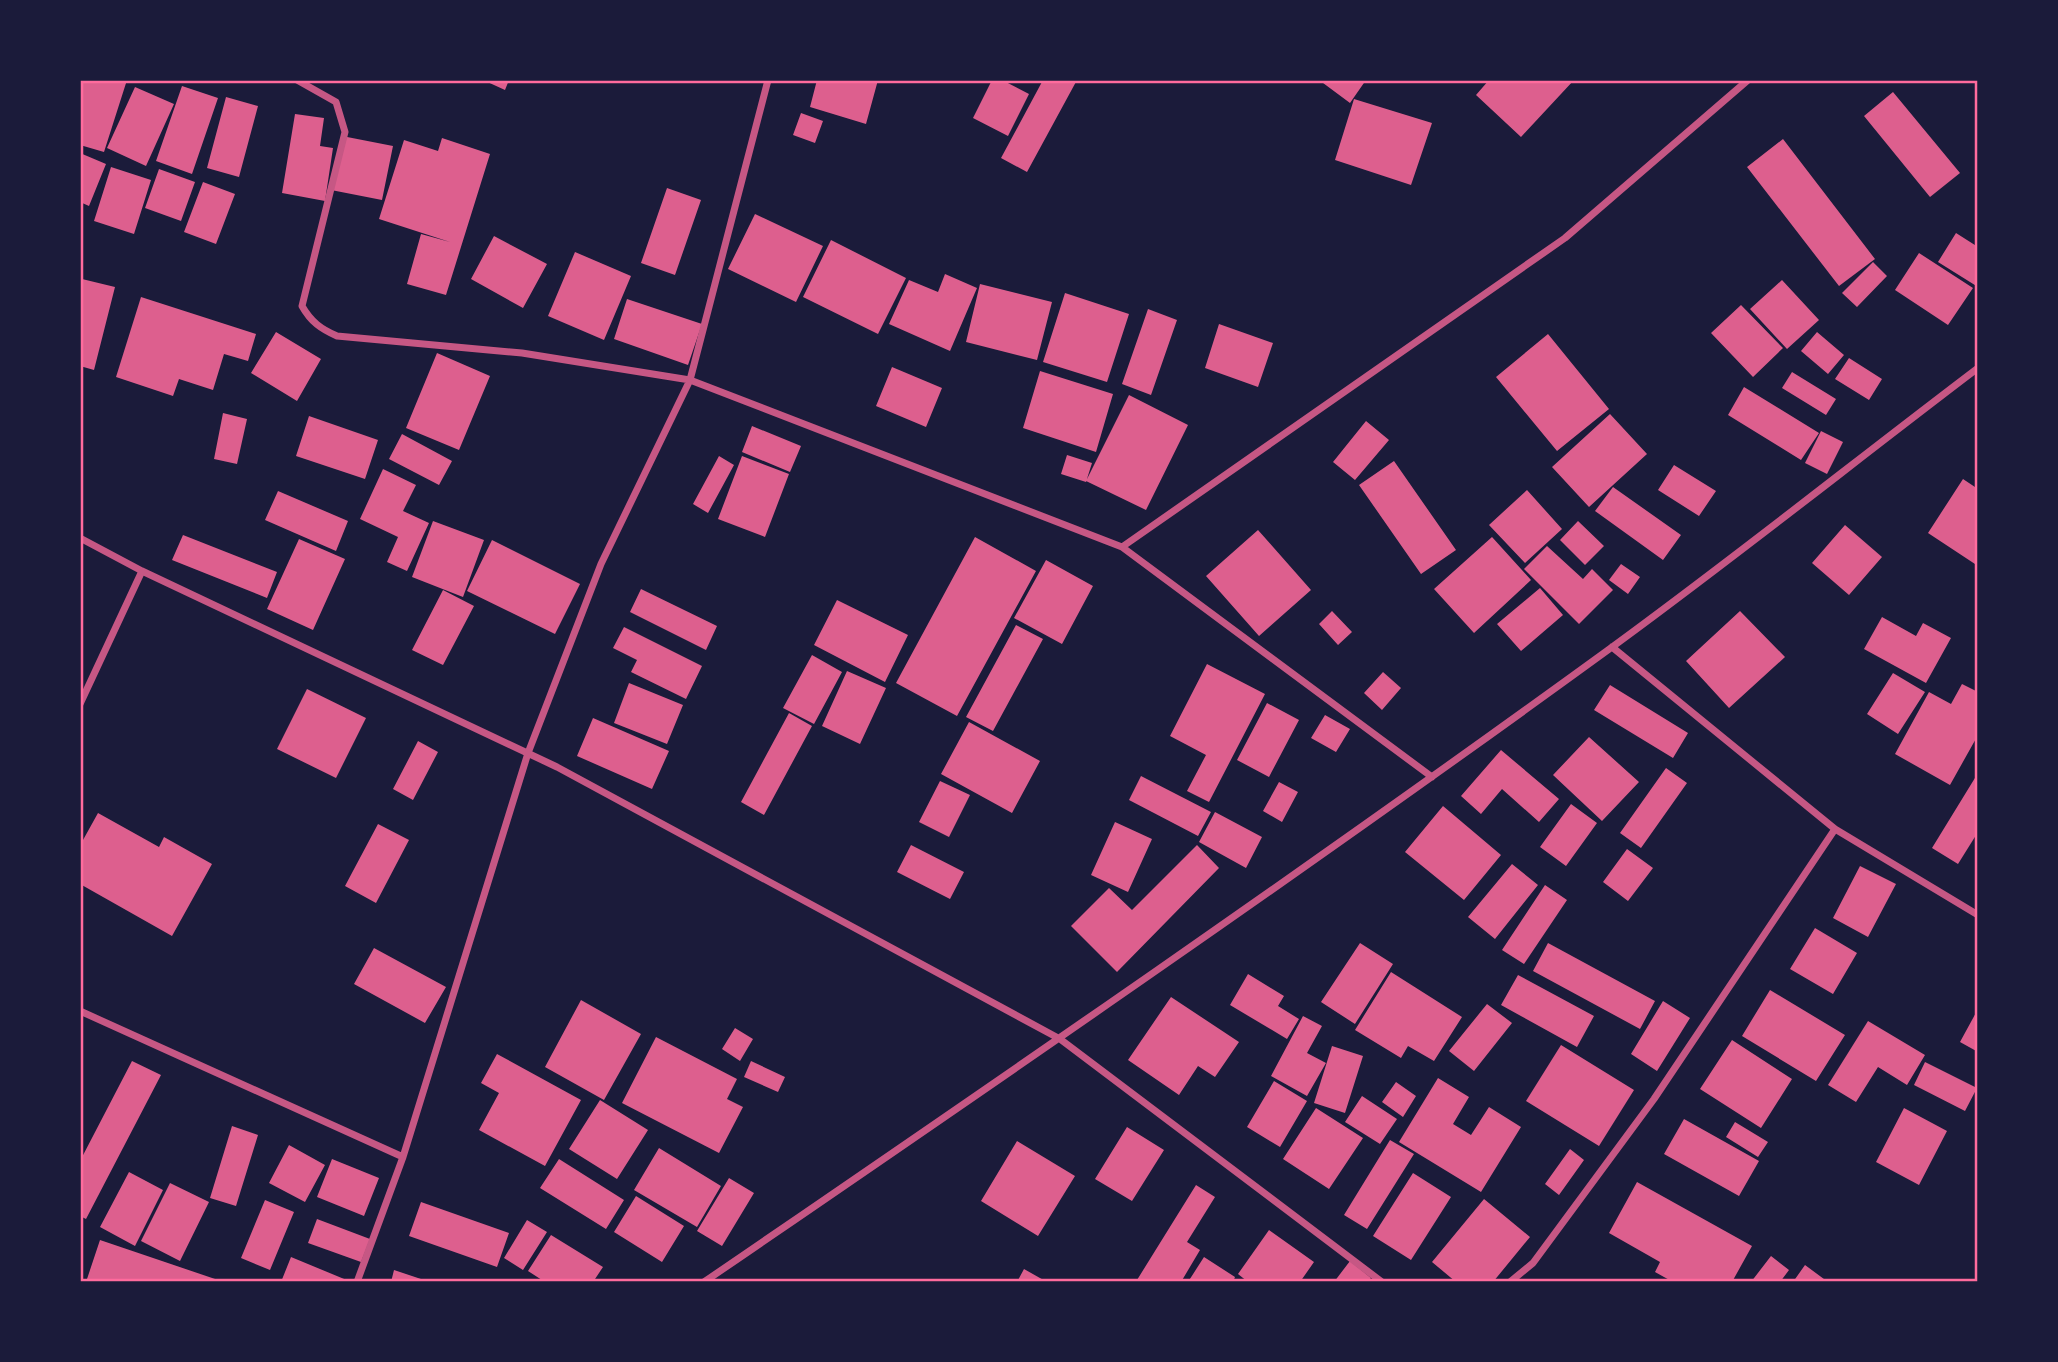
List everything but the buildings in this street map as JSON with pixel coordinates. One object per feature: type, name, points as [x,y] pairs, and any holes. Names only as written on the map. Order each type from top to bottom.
[{"type":"street","points":[[297,80],[336,102],[345,132],[302,306],[309,320],[337,336],[522,353],[690,380],[1122,547],[1432,777]]},
{"type":"street","points":[[357,1282],[403,1157],[528,753],[601,565],[690,380],[768,80]]},
{"type":"street","points":[[1122,547],[1565,238],[1748,80]]},
{"type":"street","points":[[704,1282],[1060,1039],[1432,777],[1612,647],[1978,368]]},
{"type":"street","points":[[80,538],[142,571],[528,753],[1060,1039],[1382,1282]]},
{"type":"street","points":[[80,704],[142,571]]},
{"type":"street","points":[[1612,647],[1835,829],[1978,915]]},
{"type":"street","points":[[1510,1282],[1533,1263],[1654,1099],[1835,829]]},
{"type":"street","points":[[80,1011],[403,1157]]}]
